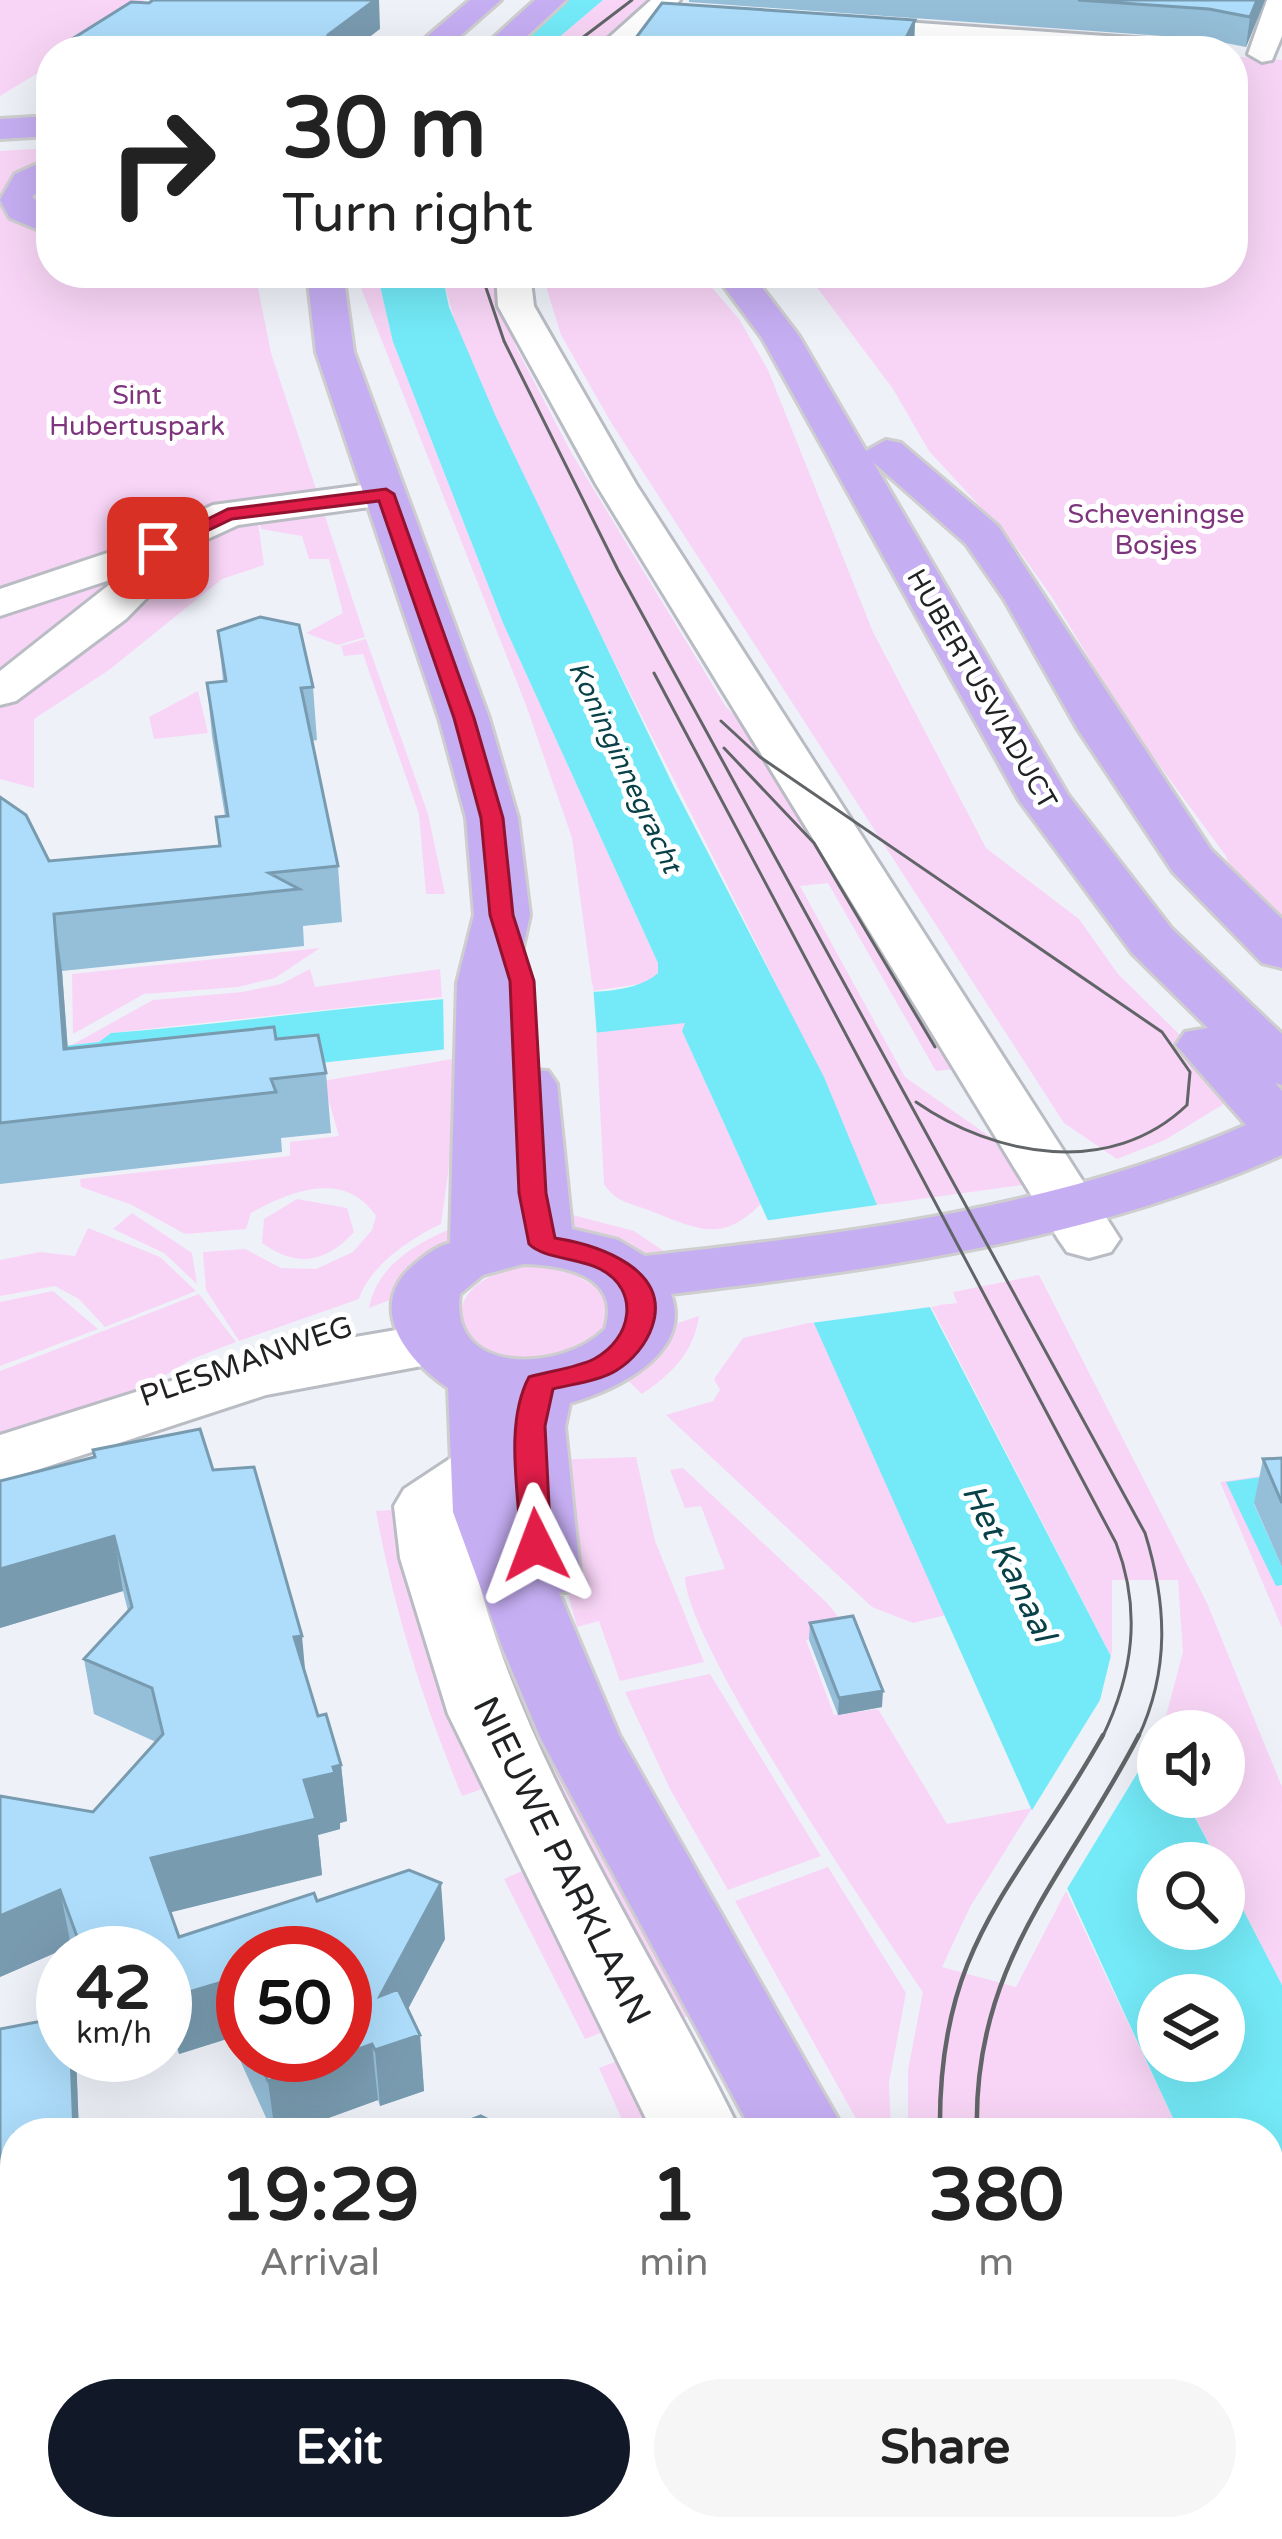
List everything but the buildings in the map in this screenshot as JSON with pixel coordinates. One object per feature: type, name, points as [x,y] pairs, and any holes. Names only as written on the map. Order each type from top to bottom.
[{"type":"main road","points":[[443,36],[487,0]]},
{"type":"main road","points":[[467,36],[510,0]]},
{"type":"main road","points":[[511,36],[550,2]]},
{"type":"main road","points":[[0,125],[36,126]]},
{"type":"main road","points":[[0,139],[36,131]]},
{"type":"main road","points":[[0,148],[36,146]]},
{"type":"main road","points":[[36,176],[22,184],[15,200],[36,218]]},
{"type":"main road","points":[[305,288],[315,322],[334,352],[386,494],[480,766],[492,818],[502,915],[512,1248]]},
{"type":"main road","points":[[327,288],[334,352]]},
{"type":"main road","name":"HUBERTUSVIADUCT","points":[[743,288],[864,450]]},
{"type":"main road","name":"HUBERTUSVIADUCT","points":[[780,288],[810,326],[864,450],[1002,729],[1132,885],[1192,984],[1282,1066]]},
{"type":"main road","points":[[1080,1224],[1224,1161],[1282,1129],[1120,965],[1019,843],[902,635],[853,530],[864,450],[982,535],[1192,861],[1282,951]]},
{"type":"main road","name":"HUBERTUSVIADUCT","points":[[1132,885],[1197,930],[1282,1012]]},
{"type":"main road","points":[[792,2118],[581,1739],[503,1556],[484,1468],[469,1352],[437,1278],[512,1248],[583,1251],[636,1294],[1080,1224],[1166,1220],[1282,1177]]},
{"type":"main road","points":[[469,1352],[605,1365],[633,1340],[636,1294]]},
{"type":"main road","points":[[469,1352],[530,1426],[536,1545],[581,1739]]},
{"type":"street","points":[[1259,54],[1280,1],[1268,0]]},
{"type":"street","points":[[625,36],[659,6],[902,36]]},
{"type":"street","points":[[514,288],[516,306],[616,484],[1080,1224]]},
{"type":"street","points":[[0,603],[183,537],[228,514],[386,494]]},
{"type":"street","points":[[0,691],[55,657],[121,604],[183,537]]},
{"type":"street","name":"PLESMANWEG","points":[[0,1459],[256,1375],[469,1352]]},
{"type":"street","name":"NIEUWE PARKLAAN","points":[[484,1468],[429,1506],[452,1612],[486,1714],[689,2118]]},
{"type":"green space","points":[[0,0],[144,0],[94,36],[36,36],[36,74],[0,96]]},
{"type":"green space","points":[[603,0],[655,0],[610,36],[561,36]]},
{"type":"green space","name":"Scheveningse Bosjes","points":[[1248,58],[1282,60],[1282,955],[1252,924],[1226,856],[1129,724],[1052,597],[1012,541],[929,451],[893,389],[819,290],[1248,288]]},
{"type":"green space","name":"Sint Hubertuspark","points":[[36,149],[36,288],[258,288],[271,353],[365,637],[338,645],[306,633],[343,613],[329,559],[309,559],[302,536],[261,529],[256,509],[264,565],[222,579],[109,670],[34,719],[34,788],[0,779],[0,151]]},
{"type":"green space","points":[[361,288],[380,288],[393,342],[503,623],[658,963],[658,973],[646,983],[593,991],[572,838],[526,705]]},
{"type":"green space","points":[[446,288],[495,288],[516,347],[571,452],[726,707],[772,753],[966,1068],[936,1071],[828,883],[800,886],[905,1077],[993,1139],[1022,1185],[877,1205],[768,966],[498,427]]},
{"type":"green space","points":[[547,288],[712,288],[739,319],[768,370],[873,632],[986,848],[1079,919],[1118,974],[1240,1094],[1165,1140],[1117,1159],[1064,1123],[612,424],[561,335]]},
{"type":"green space","points":[[366,639],[428,814],[445,894],[426,894],[419,814],[363,654],[344,656],[341,646]]},
{"type":"green space","points":[[198,691],[208,733],[154,739],[149,717]]},
{"type":"green space","points":[[320,948],[275,978],[238,987],[144,994],[73,1034],[72,974]]},
{"type":"green space","points":[[310,969],[315,987],[440,969],[442,997],[111,1033],[99,1042],[70,1046],[153,1000],[242,992],[281,984]]},
{"type":"green space","points":[[686,1022],[682,1031],[761,1204],[747,1217],[721,1229],[695,1227],[631,1204],[604,1184],[596,1031]]},
{"type":"green space","points":[[464,1057],[441,1224],[381,1264],[359,1299],[239,1341],[206,1290],[203,1252],[245,1249],[281,1268],[316,1269],[353,1252],[372,1230],[376,1216],[363,1201],[349,1193],[316,1189],[251,1213],[246,1229],[185,1234],[132,1205],[81,1187],[80,1179],[290,1156],[290,1142],[339,1136],[323,1081]]},
{"type":"green space","points":[[297,1199],[347,1208],[354,1232],[333,1250],[311,1259],[287,1256],[262,1243],[264,1219]]},
{"type":"green space","points":[[132,1213],[192,1253],[197,1284],[164,1253],[113,1229]]},
{"type":"green space","points":[[565,1213],[634,1231],[674,1258],[646,1258],[613,1249],[583,1234]]},
{"type":"green space","points":[[465,1223],[467,1230],[395,1298],[369,1308],[382,1277],[405,1254]]},
{"type":"green space","points":[[88,1228],[160,1257],[196,1291],[105,1327],[79,1299],[55,1286],[0,1296],[0,1260],[40,1252],[75,1256]]},
{"type":"green space","points":[[522,1266],[566,1270],[600,1289],[609,1317],[596,1335],[578,1348],[535,1360],[492,1351],[474,1339],[460,1321],[466,1298],[489,1277]]},
{"type":"green space","points":[[1039,1275],[1207,1603],[1282,1787],[1282,1985],[1245,1914],[1245,1842],[1208,1842],[1196,1818],[1245,1818],[1245,1710],[1168,1710],[1183,1652],[1178,1580],[1112,1580],[1112,1658],[931,1306],[957,1303],[953,1292]]},
{"type":"green space","points":[[53,1291],[98,1329],[0,1366],[0,1302]]},
{"type":"green space","points":[[199,1294],[236,1342],[192,1359],[75,1430],[0,1456],[0,1371]]},
{"type":"green space","points":[[699,1316],[687,1351],[642,1394],[620,1373],[678,1323]]},
{"type":"green space","points":[[817,1321],[946,1615],[913,1623],[872,1607],[666,1415],[713,1401],[720,1390],[714,1379],[743,1338]]},
{"type":"green space","points":[[636,1457],[655,1541],[704,1662],[620,1681],[599,1621],[577,1627],[562,1572],[550,1460]]},
{"type":"green space","points":[[683,1468],[828,1604],[850,1632],[806,1640],[834,1715],[878,1709],[947,1824],[1032,1808],[970,1907],[942,1967],[1016,1987],[1066,1891],[1137,2042],[1137,2082],[1156,2082],[1173,2118],[908,2118],[908,2070],[923,1992],[787,1783],[716,1660],[685,1577],[725,1569],[701,1506],[685,1508],[670,1470]]},
{"type":"green space","points":[[1282,1473],[1282,1628],[1220,1482]]},
{"type":"green space","points":[[408,1509],[395,1519],[401,1554],[421,1566],[406,1581],[413,1609],[436,1619],[438,1627],[424,1644],[434,1675],[457,1683],[449,1713],[462,1745],[487,1754],[495,1770],[482,1789],[462,1796],[411,1656],[376,1511]]},
{"type":"green space","points":[[453,1513],[697,2013],[666,2024],[565,1836]]},
{"type":"green space","points":[[710,1674],[821,1856],[728,1890],[670,1789],[625,1692]]},
{"type":"green space","points":[[828,1867],[906,1993],[889,2082],[890,2118],[856,2118],[735,1901]]},
{"type":"green space","points":[[522,1871],[548,1920],[572,1928],[559,1944],[578,1981],[604,1988],[606,2031],[585,2039],[504,1879]]},
{"type":"green space","points":[[620,2060],[646,2118],[621,2118],[599,2068]]},
{"type":"water","points":[[563,0],[603,0],[561,36],[512,36]]},
{"type":"water","points":[[380,288],[445,288],[496,417],[674,787],[824,1077],[877,1205],[1139,1710],[1137,1818],[1195,1818],[1208,1842],[1137,1842],[1137,1950],[1245,1950],[1245,1914],[1282,1985],[1282,2118],[1173,2118],[1157,2082],[1245,2082],[1245,1974],[1137,1974],[1137,2039],[682,1031],[685,1023],[118,1085],[0,1053],[99,1042],[111,1033],[380,1005],[603,991],[647,981],[658,973],[658,963],[503,623],[393,342]]},
{"type":"water","points":[[1282,1474],[1254,1504],[1282,1567],[1282,1585],[1276,1586],[1226,1482]]},
{"type":"pier","points":[[593,985],[597,1037],[444,1054],[443,991]]},
{"type":"pier","points":[[884,1204],[938,1306],[811,1323],[763,1221]]},
{"type":"pier","points":[[1113,1647],[1144,1710],[1137,1710],[1137,1774],[1062,1897],[1026,1820],[1100,1700]]},
{"type":"tram line","points":[[585,36],[632,0]]},
{"type":"tram line","points":[[486,288],[504,341],[618,570],[1145,1533],[1158,1585],[1162,1637],[1149,1710]]},
{"type":"tram line","points":[[654,673],[1116,1543],[1129,1593],[1130,1642],[1121,1690],[1102,1738]]},
{"type":"tram line","points":[[721,721],[760,757],[1162,1032],[1190,1072],[1187,1105],[1157,1128],[1124,1143],[1089,1151],[1016,1146],[981,1136],[916,1102]]},
{"type":"tram line","points":[[724,748],[814,843],[935,1047]]},
{"type":"tram line","points":[[941,2118],[952,2012],[968,1963],[988,1919],[1103,1735]]},
{"type":"tram line","points":[[978,2118],[990,2019],[1007,1969],[1137,1739]]},
{"type":"route","points":[[158,548],[228,514],[386,494],[480,766],[492,818],[502,915],[522,981],[532,1193],[542,1244],[583,1251],[617,1267],[637,1288],[644,1311],[633,1340],[605,1365],[586,1374],[539,1383],[530,1426],[536,1545]]},
{"type":"water label","name":"Koninginnegracht","points":[[625,767]]},
{"type":"water label","name":"Het Kanaal","points":[[1010,1562]]}]
